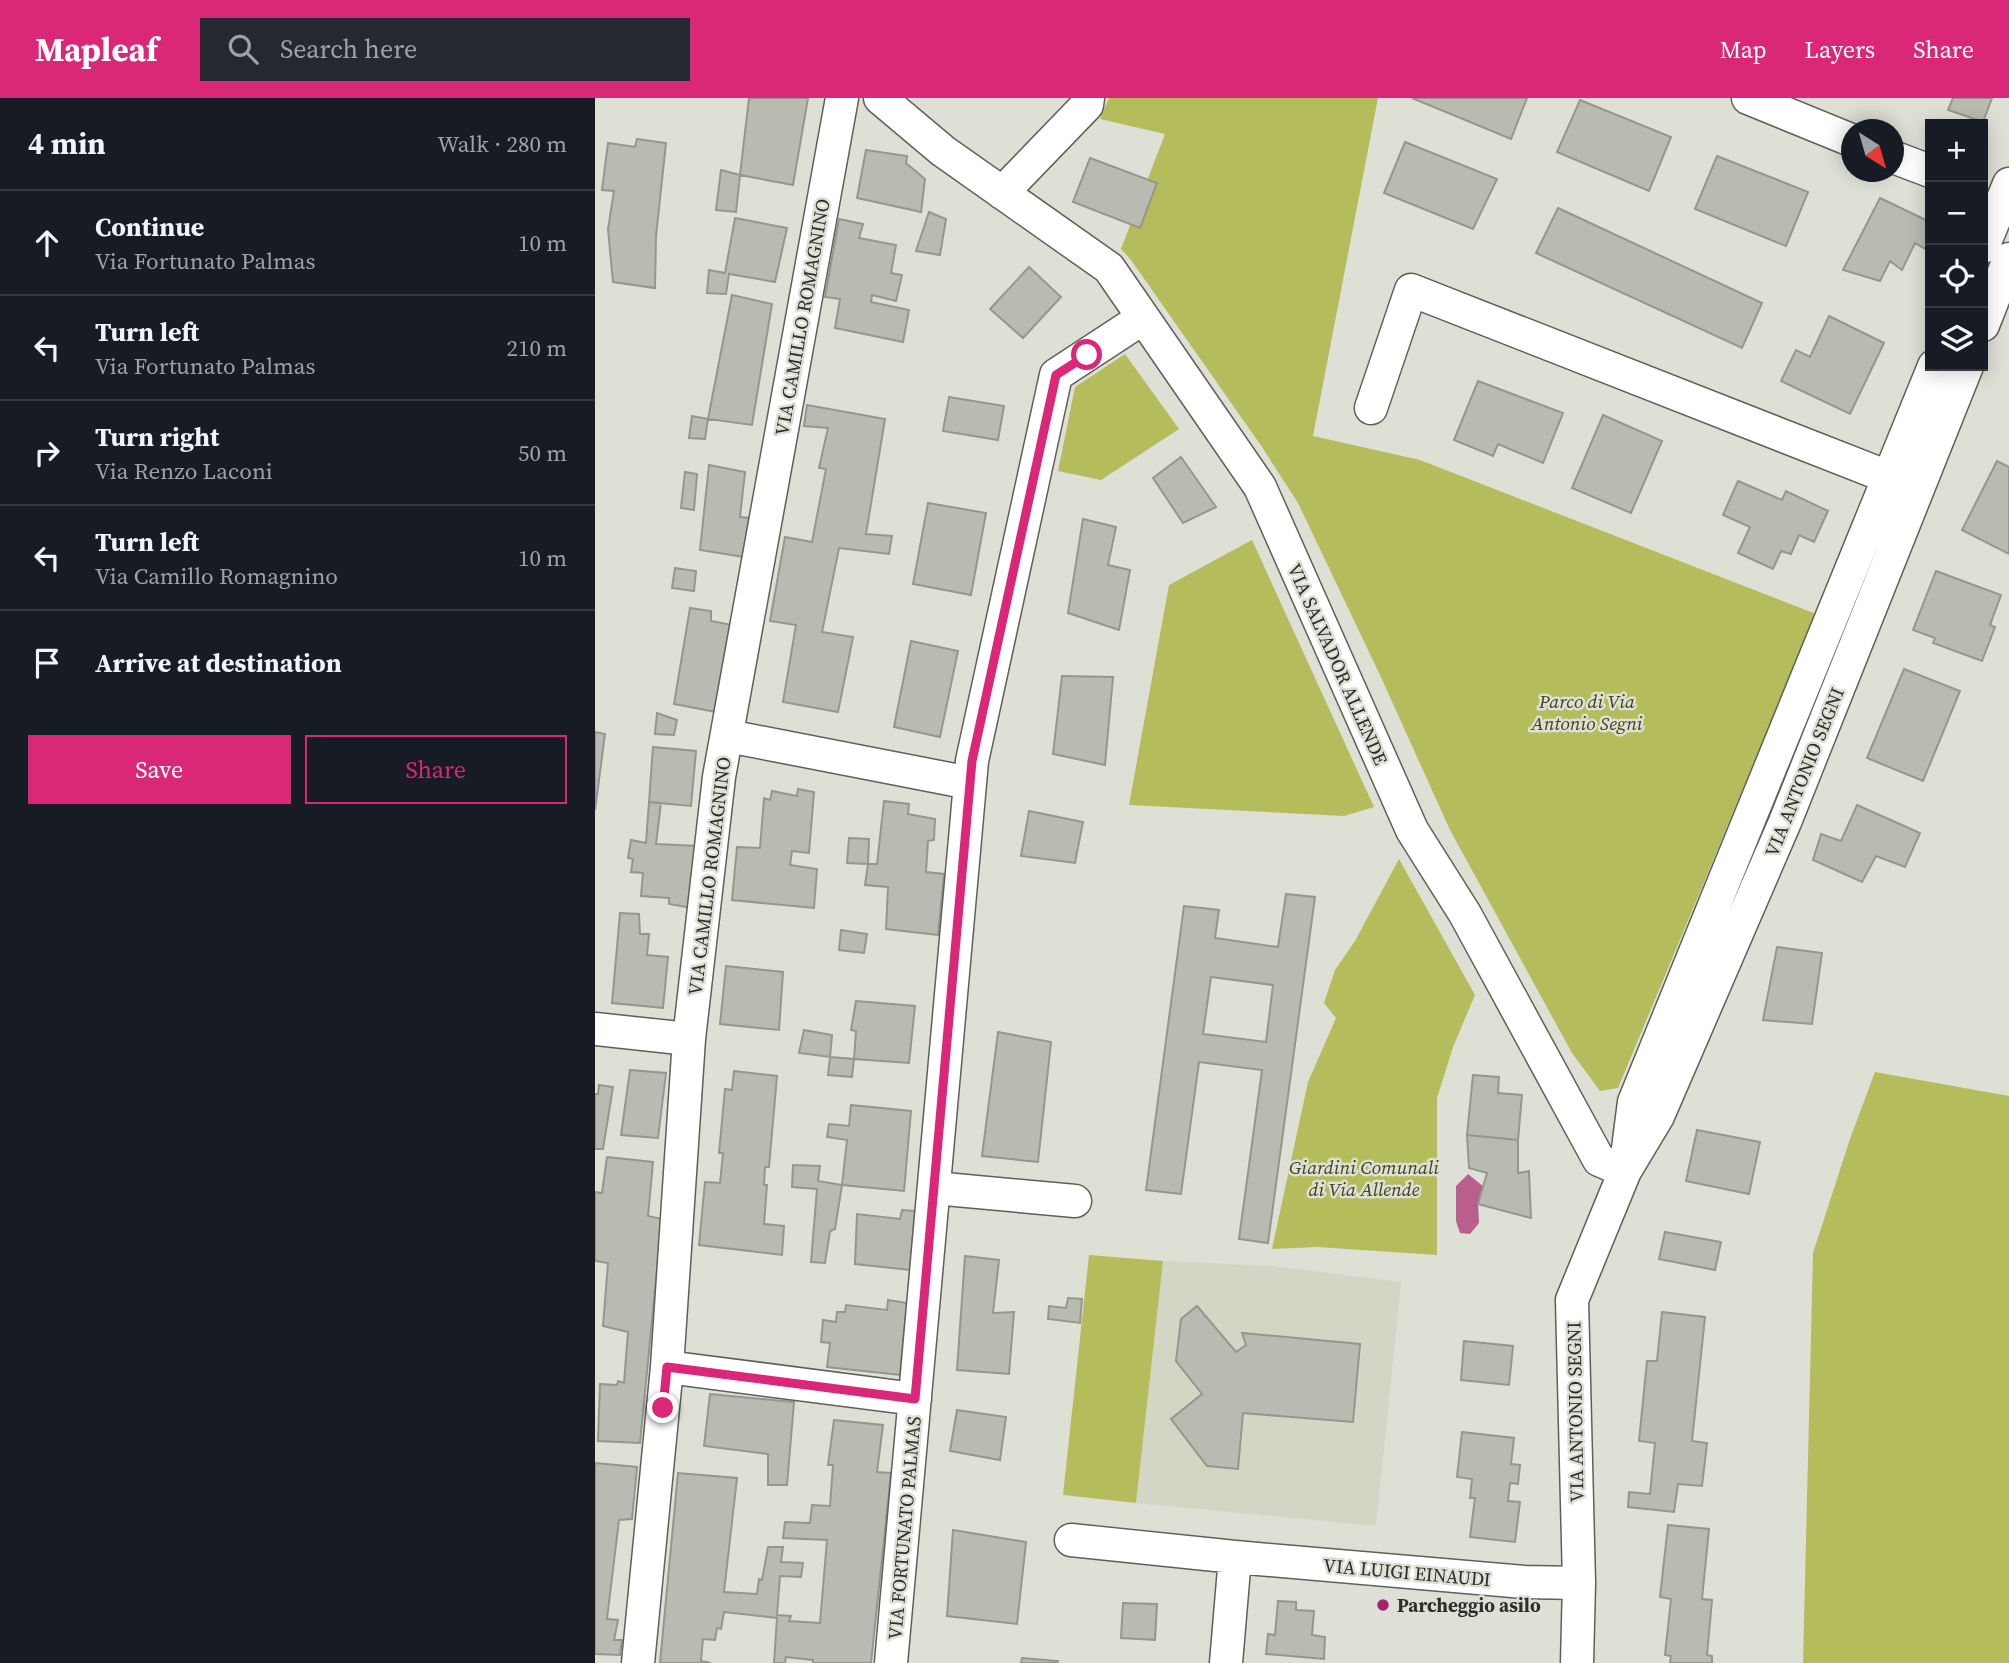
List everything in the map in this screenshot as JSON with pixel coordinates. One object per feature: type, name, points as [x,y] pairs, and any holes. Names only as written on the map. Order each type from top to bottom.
[{"type":"street","name":"VIA CAMILLO ROMAGNINO","points":[[638,1663],[667,1367],[689,1039],[719,777],[842,98]]},
{"type":"street","name":"VIA SALVADOR ALLENDE","points":[[880,98],[943,151],[1108,268],[1143,318],[1260,487],[1412,830],[1465,914],[1599,1160],[1625,1171]]},
{"type":"street","points":[[1002,194],[1087,104],[1088,98]]},
{"type":"street","points":[[1748,98],[1841,136]]},
{"type":"street","points":[[1904,161],[1925,170]]},
{"type":"street","points":[[1984,245],[2001,195]]},
{"type":"street","points":[[1988,312],[2009,259]]},
{"type":"street","points":[[1371,408],[1411,290],[1918,489]]},
{"type":"street","name":"VIA FORTUNATO PALMAS","points":[[891,1663],[972,761],[1056,375],[1143,318]]},
{"type":"street","name":"VIA ANTONIO SEGNI","points":[[1625,1171],[1634,1102],[1932,371]]},
{"type":"street","name":"VIA ANTONIO SEGNI","points":[[1577,1663],[1579,1583],[1572,1300],[1625,1171],[1658,1116],[1769,860],[1965,371]]},
{"type":"street","points":[[728,736],[969,783]]},
{"type":"street","points":[[595,1029],[689,1039]]},
{"type":"street","points":[[934,1188],[1075,1200]]},
{"type":"street","points":[[667,1367],[915,1399]]},
{"type":"street","name":"VIA LUIGI EINAUDI","points":[[1071,1539],[1235,1557],[1524,1581],[1579,1583]]},
{"type":"street","points":[[1226,1663],[1235,1557]]},
{"type":"shaded area","points":[[1468,1174],[1484,1187],[1478,1204],[1479,1223],[1470,1234],[1460,1233],[1456,1221],[1456,1186]]},
{"type":"shaded area","points":[[1163,1261],[1272,1266],[1401,1282],[1376,1526],[1136,1503]]},
{"type":"green space","name":"Parco di Via Antonio Segni","points":[[1109,98],[1378,98],[1313,436],[1420,460],[1816,614],[1618,1088],[1600,1091],[1572,1053],[1450,830],[1298,503],[1262,447],[1121,249],[1165,134],[1100,119]]},
{"type":"green space","points":[[1125,354],[1179,429],[1101,480],[1058,471],[1075,387]]},
{"type":"green space","points":[[1252,540],[1374,807],[1344,816],[1129,805],[1169,585]]},
{"type":"green space","name":"Giardini Comunali di Via Allende","points":[[1399,859],[1475,995],[1453,1047],[1437,1098],[1437,1255],[1317,1247],[1272,1249],[1308,1082],[1336,1018],[1324,1003],[1335,970],[1355,941]]},
{"type":"green space","points":[[1875,1072],[2009,1096],[2009,1663],[1803,1663],[1813,1253]]},
{"type":"green space","points":[[1089,1255],[1163,1261],[1136,1503],[1063,1495]]},
{"type":"building","points":[[749,98],[808,98],[793,185],[740,175]]},
{"type":"building","points":[[1412,98],[1527,98],[1511,139]]},
{"type":"building","points":[[1953,98],[1992,98],[1984,119],[1974,119],[1948,110]]},
{"type":"building","points":[[1580,100],[1671,137],[1649,191],[1557,152]]},
{"type":"building","points":[[637,139],[666,143],[656,236],[655,288],[613,282],[608,229],[614,191],[602,190],[608,143],[635,147]]},
{"type":"building","points":[[1405,142],[1497,179],[1473,229],[1384,193]]},
{"type":"building","points":[[866,150],[907,156],[906,163],[925,179],[921,212],[857,198]]},
{"type":"building","points":[[1717,156],[1808,192],[1786,246],[1695,209]]},
{"type":"building","points":[[1090,158],[1157,183],[1140,228],[1073,202]]},
{"type":"building","points":[[721,170],[740,175],[736,212],[716,210]]},
{"type":"building","points":[[1880,198],[1925,220],[1925,249],[1915,243],[1902,270],[1890,261],[1880,281],[1843,270]]},
{"type":"building","points":[[1558,208],[1762,303],[1742,348],[1536,253]]},
{"type":"building","points":[[929,212],[946,219],[940,255],[916,251]]},
{"type":"building","points":[[735,218],[787,228],[775,282],[729,274],[726,294],[707,293],[709,270],[725,273]]},
{"type":"building","points":[[839,219],[863,224],[859,238],[896,245],[891,273],[902,275],[896,301],[872,295],[871,302],[909,310],[903,342],[835,328],[840,299],[825,297]]},
{"type":"building","points":[[1029,267],[1061,297],[1023,338],[990,309]]},
{"type":"building","points":[[732,295],[772,304],[752,425],[708,419]]},
{"type":"building","points":[[1829,316],[1884,343],[1850,414],[1781,381],[1796,350],[1810,357]]},
{"type":"building","points":[[1478,381],[1563,413],[1543,463],[1498,444],[1493,456],[1454,440]]},
{"type":"building","points":[[949,397],[1004,406],[998,440],[943,431]]},
{"type":"building","points":[[807,405],[885,419],[866,534],[892,536],[889,554],[839,548],[822,632],[853,637],[838,712],[783,702],[796,625],[770,621],[785,537],[812,542],[826,469],[819,468],[828,428],[804,426]]},
{"type":"building","points":[[1603,415],[1662,441],[1631,513],[1572,488]]},
{"type":"building","points":[[692,416],[708,419],[705,439],[689,438]]},
{"type":"building","points":[[1181,457],[1216,507],[1183,523],[1153,478]]},
{"type":"building","points":[[1997,461],[2009,467],[2009,554],[1962,530]]},
{"type":"building","points":[[709,465],[745,472],[740,517],[750,518],[744,557],[700,550]]},
{"type":"building","points":[[685,472],[697,474],[694,510],[681,508]]},
{"type":"building","points":[[1738,481],[1782,500],[1786,491],[1828,511],[1814,542],[1799,535],[1791,554],[1781,551],[1773,569],[1738,553],[1750,527],[1723,515]]},
{"type":"building","points":[[928,503],[986,513],[971,595],[913,584]]},
{"type":"building","points":[[1083,519],[1116,527],[1108,565],[1130,570],[1119,630],[1068,613]]},
{"type":"building","points":[[675,568],[696,571],[694,591],[672,588]]},
{"type":"building","points":[[1936,571],[2001,595],[1990,625],[1995,627],[1982,661],[1933,643],[1935,638],[1913,630]]},
{"type":"building","points":[[690,608],[711,611],[711,621],[732,625],[716,712],[674,704]]},
{"type":"building","points":[[911,641],[958,651],[940,737],[894,727]]},
{"type":"building","points":[[1904,669],[1960,691],[1923,781],[1867,758]]},
{"type":"building","points":[[1062,676],[1113,677],[1105,765],[1053,754]]},
{"type":"building","points":[[657,713],[677,720],[674,735],[655,734]]},
{"type":"building","points":[[595,732],[605,734],[595,810]]},
{"type":"building","points":[[653,747],[696,751],[691,806],[649,802]]},
{"type":"building","points":[[798,789],[814,792],[809,853],[792,851],[790,865],[817,869],[814,908],[732,900],[737,847],[760,848],[764,798],[770,800],[772,791],[797,796]]},
{"type":"building","points":[[884,801],[909,804],[908,814],[935,819],[934,840],[928,841],[926,872],[944,874],[938,935],[886,929],[888,887],[865,885],[868,864],[877,864]]},
{"type":"building","points":[[649,802],[661,803],[656,844],[698,846],[692,908],[669,904],[669,898],[641,896],[643,873],[631,872],[633,859],[628,858],[631,840],[646,843]]},
{"type":"building","points":[[1857,805],[1920,833],[1905,867],[1876,856],[1862,882],[1813,860],[1821,834],[1841,841]]},
{"type":"building","points":[[1029,811],[1083,822],[1075,863],[1021,856]]},
{"type":"building","points":[[849,838],[869,839],[868,864],[847,863]]},
{"type":"building","points":[[1286,894],[1315,897],[1268,1243],[1239,1239],[1262,1070],[1199,1062],[1181,1194],[1146,1190],[1184,906],[1219,910],[1215,938],[1278,947]],"holes":[[[1211,977],[1273,985],[1266,1042],[1203,1034]]]},
{"type":"building","points":[[620,913],[639,914],[640,934],[649,934],[647,955],[668,957],[663,1008],[612,1003]]},
{"type":"building","points":[[841,930],[867,934],[864,953],[839,950]]},
{"type":"building","points":[[1777,947],[1822,953],[1812,1024],[1763,1020]]},
{"type":"building","points":[[726,966],[783,972],[779,1030],[720,1024]]},
{"type":"building","points":[[856,1001],[915,1006],[909,1063],[854,1059],[856,1031],[851,1030]]},
{"type":"building","points":[[804,1030],[832,1035],[830,1057],[799,1053]]},
{"type":"building","points":[[998,1032],[1051,1042],[1038,1162],[982,1156]]},
{"type":"building","points":[[830,1057],[854,1059],[852,1077],[828,1075]]},
{"type":"building","points":[[630,1070],[666,1073],[658,1138],[621,1135]]},
{"type":"building","points":[[734,1071],[777,1076],[769,1167],[765,1167],[764,1185],[767,1185],[764,1224],[784,1226],[782,1255],[699,1245],[705,1182],[720,1183],[723,1153],[719,1153],[725,1089],[732,1090]]},
{"type":"building","points":[[1473,1075],[1499,1077],[1498,1093],[1522,1095],[1518,1140],[1467,1135]]},
{"type":"building","points":[[599,1085],[613,1087],[603,1149],[595,1149],[595,1094],[598,1094]]},
{"type":"building","points":[[851,1105],[911,1111],[904,1191],[842,1185],[847,1140],[827,1137],[829,1124],[849,1126]]},
{"type":"building","points":[[1697,1130],[1760,1142],[1749,1194],[1686,1181]]},
{"type":"building","points":[[1467,1135],[1518,1140],[1518,1173],[1529,1171],[1531,1218],[1478,1204],[1487,1173],[1469,1168]]},
{"type":"building","points":[[607,1157],[653,1162],[648,1216],[662,1219],[640,1443],[598,1441],[600,1384],[617,1385],[618,1381],[624,1383],[628,1332],[603,1326],[608,1263],[595,1261],[595,1192],[602,1193]]},
{"type":"building","points":[[793,1165],[820,1166],[818,1181],[842,1185],[835,1229],[830,1231],[825,1263],[811,1262],[817,1189],[792,1187]]},
{"type":"building","points":[[902,1210],[915,1211],[910,1270],[855,1264],[857,1214],[900,1219]]},
{"type":"building","points":[[1665,1232],[1721,1242],[1715,1270],[1659,1259]]},
{"type":"building","points":[[965,1256],[999,1260],[993,1313],[1014,1312],[1009,1374],[957,1370]]},
{"type":"building","points":[[1068,1298],[1082,1299],[1080,1323],[1048,1319],[1049,1306],[1066,1308]]},
{"type":"building","points":[[888,1300],[907,1303],[900,1375],[827,1367],[830,1343],[821,1342],[823,1320],[836,1322],[837,1312],[845,1312],[846,1305],[887,1310]]},
{"type":"building","points":[[1197,1306],[1236,1352],[1246,1345],[1242,1333],[1360,1344],[1353,1422],[1243,1413],[1238,1469],[1207,1466],[1171,1419],[1202,1394],[1176,1361],[1181,1319]]},
{"type":"building","points":[[1662,1312],[1705,1317],[1692,1441],[1707,1443],[1702,1486],[1678,1484],[1674,1512],[1628,1507],[1629,1492],[1650,1494],[1655,1443],[1639,1441],[1647,1361],[1657,1361]]},
{"type":"building","points":[[1464,1341],[1513,1346],[1509,1385],[1461,1380]]},
{"type":"building","points":[[710,1394],[794,1402],[787,1485],[768,1485],[768,1454],[704,1446]]},
{"type":"building","points":[[957,1410],[1006,1417],[1000,1460],[950,1451]]},
{"type":"building","points":[[834,1420],[883,1425],[877,1472],[891,1473],[871,1663],[813,1663],[813,1660],[786,1657],[785,1663],[774,1663],[777,1618],[724,1612],[721,1629],[717,1628],[715,1640],[703,1639],[701,1661],[711,1663],[660,1663],[678,1473],[737,1478],[724,1592],[757,1594],[768,1547],[783,1547],[781,1562],[803,1563],[801,1577],[780,1576],[777,1615],[791,1616],[789,1621],[820,1623],[827,1540],[783,1538],[785,1522],[810,1523],[812,1505],[830,1506],[833,1465],[828,1465]]},
{"type":"building","points":[[1462,1432],[1514,1438],[1511,1464],[1520,1465],[1518,1484],[1510,1483],[1508,1501],[1520,1502],[1515,1542],[1470,1537],[1475,1498],[1470,1498],[1472,1479],[1457,1477]]},
{"type":"building","points":[[595,1463],[637,1467],[632,1519],[619,1520],[607,1619],[618,1620],[614,1640],[622,1640],[620,1655],[595,1654]]},
{"type":"building","points":[[1668,1525],[1709,1529],[1702,1599],[1712,1600],[1707,1655],[1712,1656],[1712,1663],[1670,1663],[1671,1656],[1665,1655],[1671,1599],[1660,1597]]},
{"type":"building","points":[[953,1530],[1026,1542],[1017,1624],[947,1616]]},
{"type":"building","points":[[1278,1601],[1296,1602],[1296,1610],[1314,1611],[1312,1635],[1325,1637],[1324,1659],[1266,1654],[1268,1634],[1275,1635]]},
{"type":"building","points":[[1123,1603],[1157,1604],[1155,1640],[1121,1638]]},
{"type":"building","points":[[1022,1658],[1058,1661],[1021,1663]]},
{"type":"place","name":"Parcheggio asilo","points":[[1383,1605]]},
{"type":"route","points":[[663,1408],[667,1367],[915,1399],[972,761],[1056,375],[1087,355]]}]
